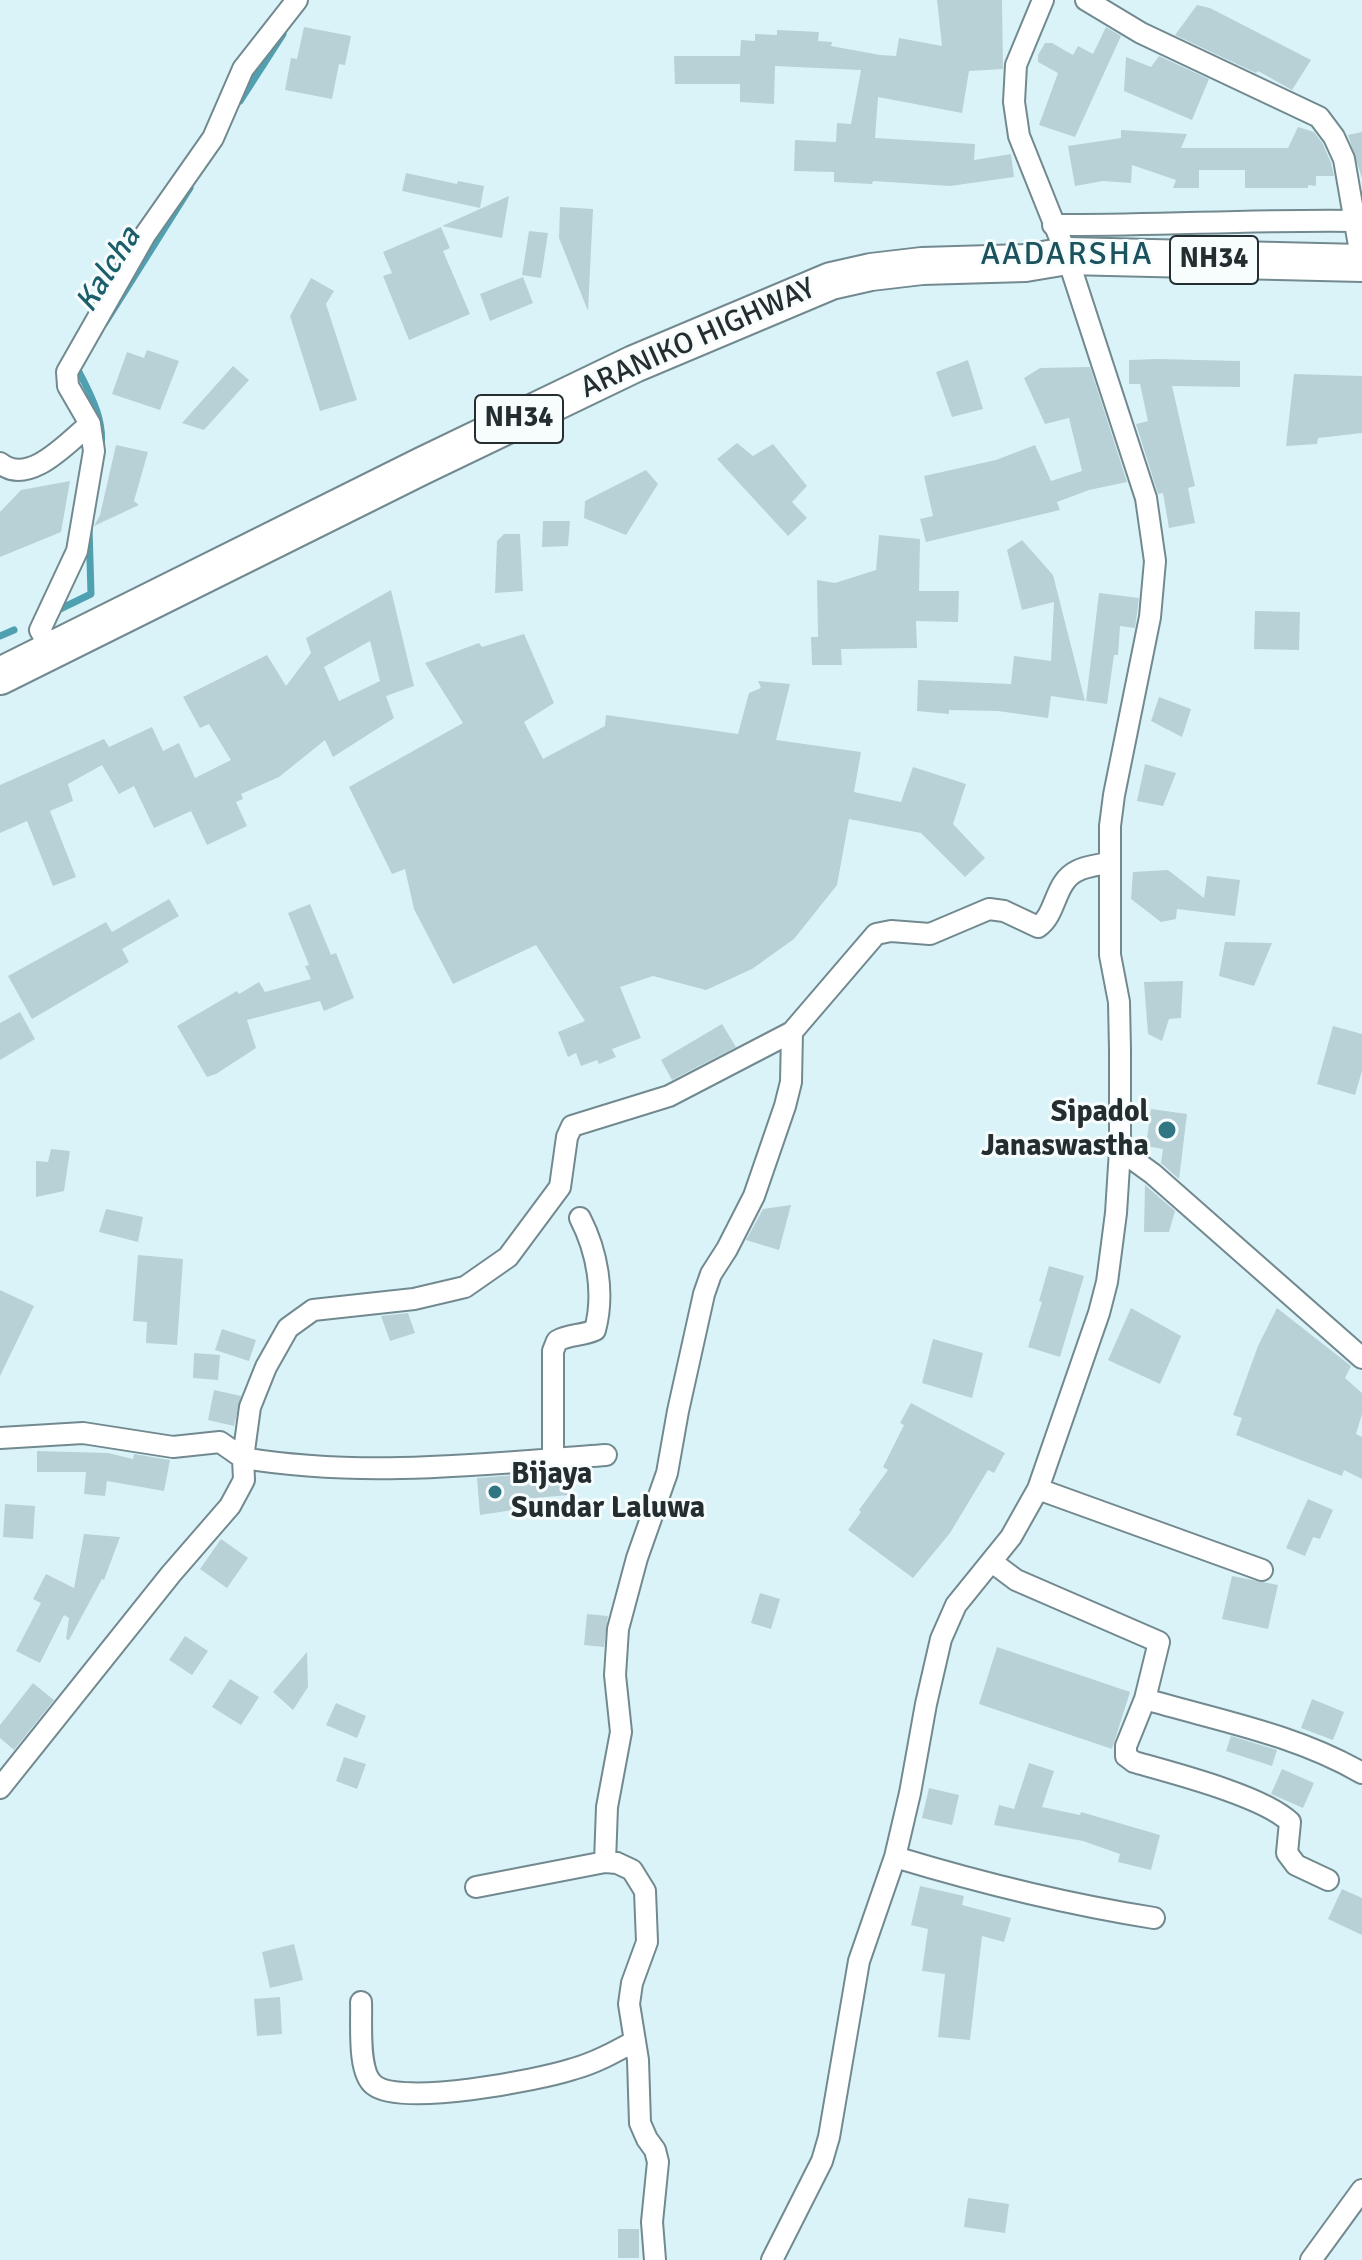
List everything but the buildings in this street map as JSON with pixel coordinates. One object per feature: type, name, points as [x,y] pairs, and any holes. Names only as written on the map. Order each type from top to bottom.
[{"type":"highway","name":"ARANIKO HIGHWAY","points":[[0,676],[634,364],[831,281],[922,266],[1025,263],[1060,240],[1362,263]]},
{"type":"street","points":[[52,651],[40,630],[77,551],[94,451],[90,424],[68,386],[67,372],[71,360],[145,235],[213,138],[243,69],[297,0]]},
{"type":"street","points":[[772,2260],[822,2161],[829,2137],[859,1961],[895,1857],[941,1639],[956,1605],[1011,1537],[1038,1489],[1099,1313],[1107,1282],[1116,1213],[1120,1150],[1119,1002],[1110,955],[1108,863],[1114,795],[1150,617],[1155,561],[1146,498],[1060,240],[1019,136],[1014,102],[1016,65],[1043,0]]},
{"type":"street","points":[[1086,0],[1164,45],[1319,117],[1334,137],[1344,159],[1358,221],[1362,263]]},
{"type":"street","points":[[1060,240],[1358,221]]},
{"type":"street","points":[[0,463],[5,468],[19,471],[37,467],[90,424]]},
{"type":"street","points":[[0,1788],[161,1586],[230,1506],[244,1480],[243,1458],[250,1407],[266,1367],[288,1328],[313,1310],[414,1299],[465,1287],[508,1257],[560,1187],[567,1137],[572,1126],[669,1096],[792,1032],[876,934],[891,931],[930,934],[989,909],[1004,911],[1038,927],[1046,922],[1060,886],[1076,871],[1108,863]]},
{"type":"street","points":[[605,1862],[607,1807],[621,1732],[615,1675],[618,1629],[637,1558],[667,1473],[704,1294],[711,1274],[754,1196],[785,1106],[791,1082],[792,1032]]},
{"type":"street","points":[[1120,1150],[1153,1174],[1362,1358]]},
{"type":"street","points":[[553,1458],[553,1351],[557,1341],[566,1335],[585,1335],[595,1330],[598,1319],[597,1266],[593,1243],[580,1218]]},
{"type":"street","points":[[0,1438],[83,1433],[173,1447],[220,1442],[243,1458],[325,1468],[378,1470],[606,1455]]},
{"type":"street","points":[[1038,1489],[1262,1570]]},
{"type":"street","points":[[992,1562],[1016,1580],[1159,1642],[1145,1699],[1126,1746],[1126,1756],[1134,1762],[1218,1788],[1281,1813],[1290,1822],[1287,1853],[1296,1865],[1328,1880]]},
{"type":"street","points":[[1145,1699],[1267,1731],[1306,1745],[1362,1773]]},
{"type":"street","points":[[895,1857],[1002,1889],[1078,1906],[1154,1918]]},
{"type":"street","points":[[476,1887],[605,1862],[617,1863],[632,1870],[645,1891],[647,1942],[632,1983],[629,2004],[635,2041],[640,2123],[658,2162],[652,2222],[655,2260]]},
{"type":"street","points":[[361,2002],[364,2071],[372,2084],[386,2092],[437,2093],[544,2078],[603,2058],[635,2041]]},
{"type":"street","points":[[1311,2260],[1362,2190]]},
{"type":"waterway","name":"Kalcha","points":[[240,101],[283,34]]},
{"type":"waterway","name":"Kalcha","points":[[105,323],[190,188]]},
{"type":"waterway","name":"Kalcha","points":[[76,366],[98,416],[101,448]]},
{"type":"waterway","name":"Kalcha","points":[[54,612],[91,594],[89,527]]},
{"type":"waterway","points":[[0,636],[14,630]]},
{"type":"place","name":"Sipadol Janaswastha","points":[[1167,1130]]},
{"type":"place","name":"Bijaya Sundar Laluwa","points":[[495,1492]]},
{"type":"district","name":"AADARSHA","points":[[1067,256]]}]
